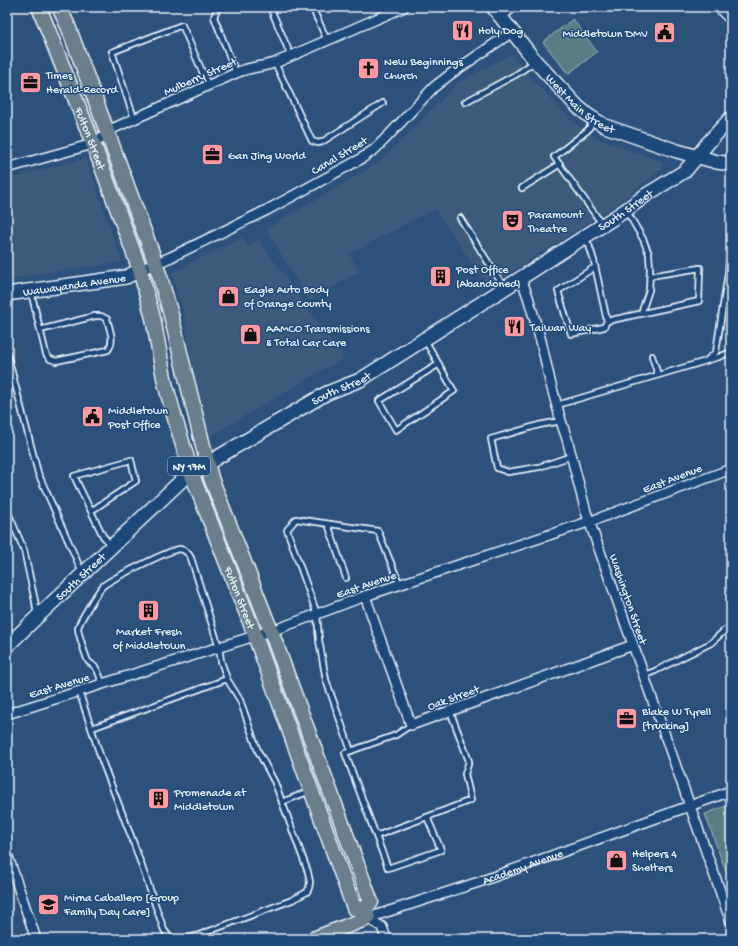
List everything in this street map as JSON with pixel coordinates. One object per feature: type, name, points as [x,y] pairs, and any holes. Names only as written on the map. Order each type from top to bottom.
[{"type":"main road","name":"Fulton Street","points":[[39,7],[93,144],[140,270],[153,318],[166,383],[176,422],[200,469],[255,636],[354,908],[367,914],[371,902],[272,631],[214,485],[200,469],[184,369],[171,315],[152,253],[60,7]]},
{"type":"main road","name":"West Main Street","points":[[496,12],[536,62],[578,107],[594,119],[605,126],[697,157],[731,164]]},
{"type":"main road","name":"South Street","points":[[7,646],[182,480],[218,457],[327,393],[360,380],[626,210],[646,195],[685,171],[706,144],[731,118]]},
{"type":"main road","name":"Wawayanda Avenue","points":[[7,294],[126,277],[140,270]]},
{"type":"main road","name":"Academy Avenue","points":[[313,939],[367,914]]},
{"type":"street","name":"Mulberry Street","points":[[7,168],[93,144],[114,128],[236,72],[264,67],[275,63],[404,7]]},
{"type":"street","points":[[496,12],[513,7]]},
{"type":"street","points":[[718,7],[731,20]]},
{"type":"street","name":"Canal Street","points":[[155,264],[267,210],[359,160],[375,149],[434,87],[512,32]]},
{"type":"street","points":[[140,270],[155,264]]},
{"type":"street","name":"Washington Street","points":[[521,278],[528,296],[541,341],[550,381],[572,456],[586,512],[731,922]]},
{"type":"street","name":"East Avenue","points":[[7,714],[272,631],[365,596],[597,519],[731,469]]},
{"type":"street","points":[[365,596],[411,725]]},
{"type":"street","name":"Oak Street","points":[[411,725],[633,645]]},
{"type":"street","name":"Academy Avenue","points":[[367,914],[479,882],[731,791]]},
{"type":"street","points":[[7,854],[12,882],[36,939]]},
{"type":"street","points":[[367,914],[382,927],[386,939]]},
{"type":"lane","points":[[218,7],[214,17],[236,72]]},
{"type":"lane","points":[[270,7],[291,56]]},
{"type":"lane","points":[[312,7],[327,40]]},
{"type":"lane","points":[[134,118],[112,52],[182,25],[208,85]]},
{"type":"lane","points":[[465,102],[536,62]]},
{"type":"lane","points":[[275,63],[312,142],[322,142],[383,103]]},
{"type":"lane","points":[[594,119],[588,130],[554,157],[603,225]]},
{"type":"lane","points":[[522,188],[560,164]]},
{"type":"lane","points":[[626,210],[643,239],[649,254],[649,290],[641,314]]},
{"type":"lane","points":[[460,218],[505,288]]},
{"type":"lane","points":[[583,238],[588,245],[595,267],[607,321],[604,327],[571,334],[558,291],[595,267]]},
{"type":"lane","points":[[706,361],[716,352],[725,297],[730,252]]},
{"type":"lane","points":[[607,321],[700,300],[700,268],[650,276]]},
{"type":"lane","points":[[31,290],[40,330],[46,354],[50,359],[56,361],[108,350],[111,346],[112,340],[107,320],[101,316],[95,316],[40,330]]},
{"type":"lane","points":[[725,297],[731,297]]},
{"type":"lane","points":[[424,338],[439,364],[454,390],[396,430],[379,402],[439,364]]},
{"type":"lane","points":[[7,352],[38,473],[83,574]]},
{"type":"lane","points":[[557,405],[706,361],[731,352]]},
{"type":"lane","points":[[652,356],[658,375]]},
{"type":"lane","points":[[561,421],[539,425],[490,439],[497,468],[508,472],[539,467],[572,456]]},
{"type":"lane","points":[[91,511],[136,481],[131,460],[74,476],[103,536],[112,546]]},
{"type":"lane","points":[[7,510],[24,550],[37,617]]},
{"type":"lane","points":[[351,751],[326,680],[319,640],[317,614],[287,530],[296,519],[378,531],[400,585]]},
{"type":"lane","points":[[328,524],[346,578]]},
{"type":"lane","points":[[102,684],[96,668],[88,661],[78,628],[98,592],[103,586],[123,574],[170,551],[180,549],[185,551],[191,558],[219,647],[221,661],[227,679],[240,700],[258,750],[275,783],[308,872],[310,882],[309,888],[306,892],[284,902],[199,935],[184,939]]},
{"type":"lane","points":[[644,676],[711,643],[725,630],[731,628]]},
{"type":"lane","points":[[92,728],[227,679]]},
{"type":"lane","points":[[79,691],[102,761],[134,844],[164,930],[172,939]]},
{"type":"lane","points":[[376,836],[471,800],[465,774],[469,762],[450,711]]},
{"type":"lane","points":[[411,725],[396,735],[345,753],[388,868],[441,850],[427,817]]},
{"type":"lane","points":[[282,802],[311,791]]},
{"type":"shaded area","points":[[512,54],[532,79],[577,125],[601,140],[662,162],[663,169],[615,206],[488,287],[435,209],[349,254],[360,271],[309,301],[266,229],[378,163],[411,132],[457,83]]},
{"type":"shaded area","points":[[86,158],[122,262],[7,279],[7,179]]},
{"type":"shaded area","points":[[243,237],[248,247],[259,240],[344,358],[209,437],[193,368],[184,315],[171,273]]},
{"type":"green space","points":[[573,19],[597,52],[568,74],[543,42]]},
{"type":"green space","points":[[731,804],[731,886],[705,814]]},
{"type":"place","name":"Holy Dog","points":[[463,30]]},
{"type":"place","name":"Middletown DMV","points":[[664,33]]},
{"type":"place","name":"New Beginnings Church","points":[[368,68]]},
{"type":"place","name":"Times Herald-Record","points":[[31,82]]},
{"type":"place","name":"Gan Jing World","points":[[212,155]]},
{"type":"place","name":"Paramount Theatre","points":[[513,221]]},
{"type":"place","name":"Post Office (Abandoned)","points":[[441,276]]},
{"type":"place","name":"Eagle Auto Body of Orange County","points":[[228,296]]},
{"type":"place","name":"Taiwan Way","points":[[514,327]]},
{"type":"place","name":"AAMCO Transmissions & Total Car Care","points":[[250,335]]},
{"type":"place","name":"Middletown Post Office","points":[[92,417]]},
{"type":"place","name":"Market Fresh of Middletown","points":[[149,610]]},
{"type":"place","name":"Blake W Tyrell [trucking]","points":[[627,718]]},
{"type":"place","name":"Promenade at Middletown","points":[[158,799]]},
{"type":"place","name":"Helpers 4 Shelters","points":[[616,860]]},
{"type":"place","name":"Mirna Caballero [Group Family Day Care]","points":[[48,904]]}]
